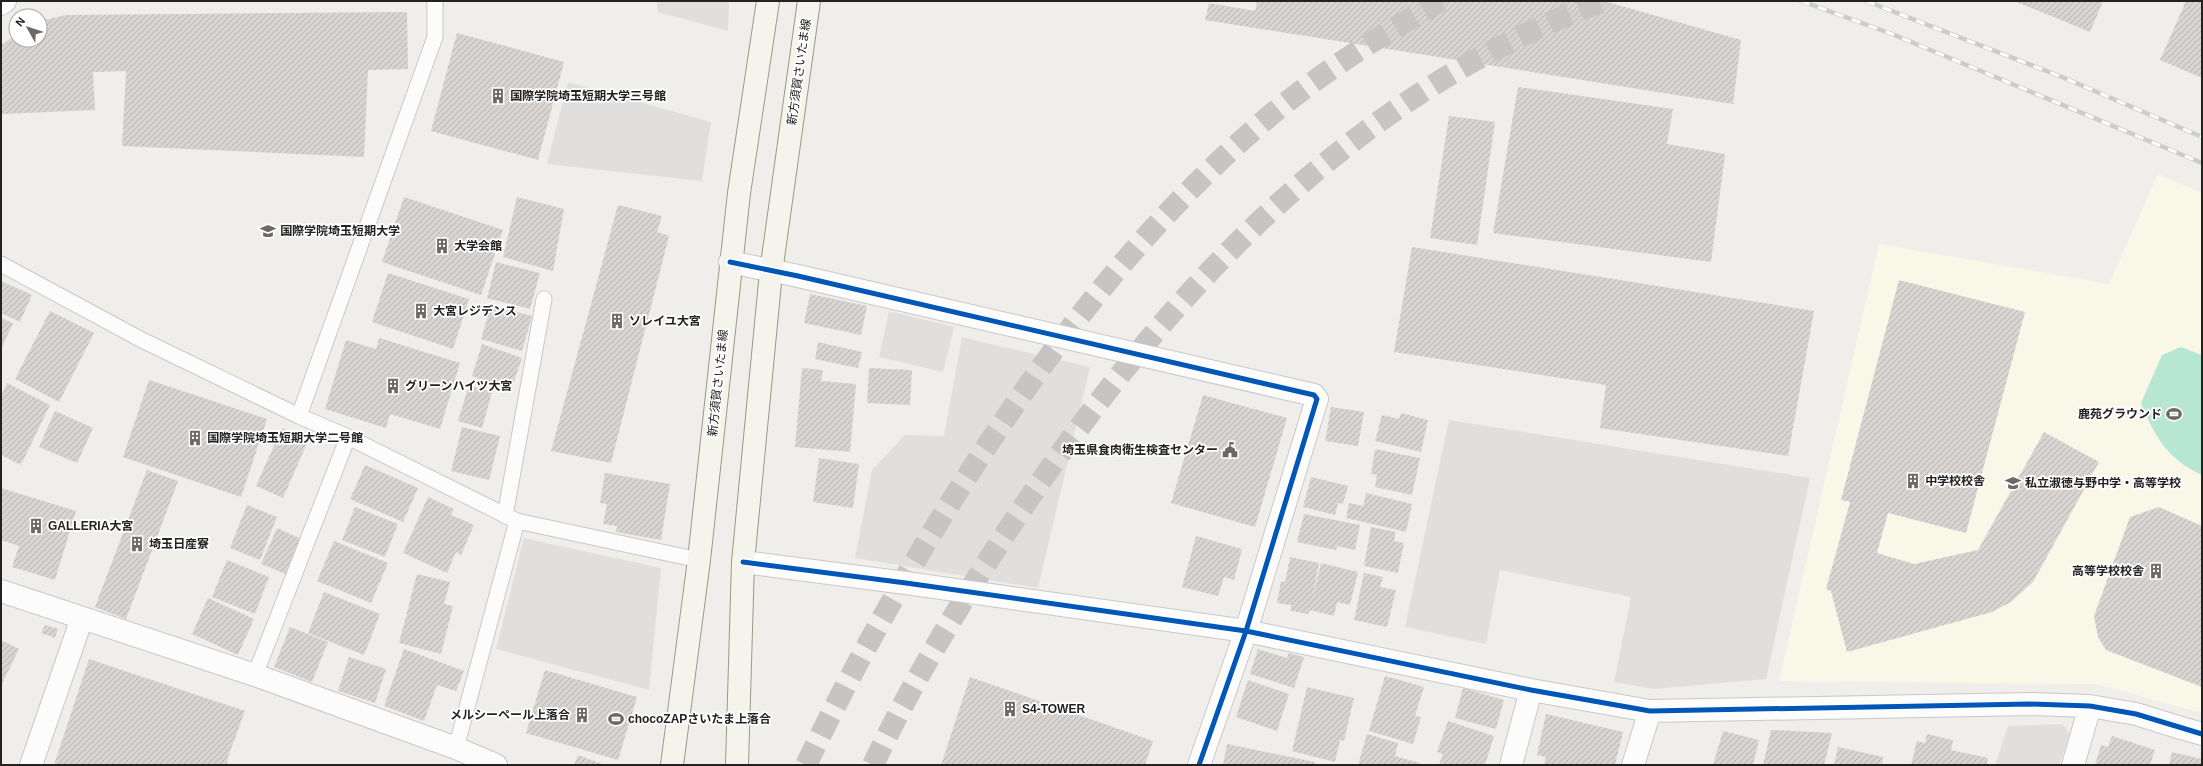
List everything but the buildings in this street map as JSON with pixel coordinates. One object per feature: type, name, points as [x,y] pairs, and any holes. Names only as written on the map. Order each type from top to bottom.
[{"type":"main road","name":"新方須賀さいたま線","points":[[672,765],[699,560],[738,193],[768,1]]},
{"type":"main road","name":"新方須賀さいたま線","points":[[737,765],[743,562],[771,272],[810,1]]},
{"type":"street","points":[[1,4],[5,1]]},
{"type":"street","points":[[730,262],[771,272],[798,276],[1314,395],[1317,399],[1246,632],[1199,765]]},
{"type":"street","points":[[743,562],[906,582],[1246,632],[1531,690],[1650,711],[2030,704],[2090,706],[2136,714],[2202,734]]},
{"type":"street","points":[[1,591],[255,676],[456,748],[496,765]]},
{"type":"street","points":[[31,765],[82,618]]},
{"type":"street","points":[[1511,765],[1531,690]]},
{"type":"street","points":[[2073,765],[2090,706]]},
{"type":"street","points":[[1633,765],[1650,711]]},
{"type":"lane","points":[[299,416],[435,37],[435,1]]},
{"type":"lane","points":[[1,264],[142,340],[348,438],[511,518],[699,560]]},
{"type":"lane","points":[[456,748],[511,518],[544,299]]},
{"type":"lane","points":[[255,676],[348,438]]},
{"type":"shaded area","points":[[657,1],[729,1],[728,31],[658,12]]},
{"type":"shaded area","points":[[568,82],[711,122],[702,181],[547,164]]},
{"type":"shaded area","name":"私立淑徳与野中学・高等学校","points":[[2158,174],[2202,193],[2202,713],[2096,684],[1779,681],[1879,244],[2109,284]]},
{"type":"shaded area","points":[[889,311],[954,327],[943,372],[879,357]]},
{"type":"shaded area","points":[[962,337],[1090,367],[1038,588],[855,558],[872,470],[905,435],[944,436]]},
{"type":"shaded area","points":[[1449,420],[1810,478],[1766,679],[1655,689],[1614,682],[1631,597],[1500,570],[1486,644],[1405,627]]},
{"type":"shaded area","points":[[524,538],[661,568],[649,690],[496,649]]},
{"type":"shaded area","points":[[2062,724],[2070,734],[2059,765],[1995,765],[2008,726]]},
{"type":"green space","name":"鹿苑グラウンド","points":[[2181,347],[2202,355],[2202,475],[2180,462],[2164,446],[2157,437],[2141,403],[2162,355]]},
{"type":"tunnel","points":[[806,765],[860,658],[899,589],[961,486],[1029,385],[1102,288],[1183,197],[1226,155],[1272,114],[1333,68],[1441,1]]},
{"type":"tunnel","points":[[873,765],[918,678],[967,594],[1002,539],[1060,455],[1122,372],[1189,294],[1261,220],[1338,153],[1421,93],[1510,42],[1604,1]]},
{"type":"railway","points":[[1801,1],[1892,34],[2202,163]]},
{"type":"railway","points":[[1866,1],[2062,77],[2202,137]]},
{"type":"cycle path","points":[[730,262],[798,276],[1314,395],[1317,399],[1246,631],[1199,765]]},
{"type":"cycle path","points":[[743,562],[906,583],[1246,631],[1531,690],[1650,711],[2030,704],[2090,706],[2136,714],[2202,734]]},
{"type":"place","name":"国際学院埼玉短期大学三号館","points":[[498,96]]},
{"type":"place","name":"国際学院埼玉短期大学","points":[[268,231]]},
{"type":"place","name":"大学会館","points":[[442,246]]},
{"type":"place","name":"大宮レジデンス","points":[[421,311]]},
{"type":"place","name":"ソレイユ大宮","points":[[617,321]]},
{"type":"place","name":"グリーンハイツ大宮","points":[[393,386]]},
{"type":"place","name":"鹿苑グラウンド","points":[[2174,414]]},
{"type":"place","name":"国際学院埼玉短期大学二号館","points":[[195,438]]},
{"type":"place","name":"埼玉県食肉衛生検査センター","points":[[1230,450]]},
{"type":"place","name":"中学校校舎","points":[[1913,481]]},
{"type":"place","name":"私立淑徳与野中学・高等学校","points":[[2013,483]]},
{"type":"place","name":"GALLERIA大宮","points":[[36,526]]},
{"type":"place","name":"埼玉日産寮","points":[[137,544]]},
{"type":"place","name":"高等学校校舎","points":[[2156,571]]},
{"type":"place","name":"S4-TOWER","points":[[1010,709]]},
{"type":"place","name":"メルシーペール上落合","points":[[582,715]]},
{"type":"place","name":"chocoZAPさいたま上落合","points":[[616,719]]}]
